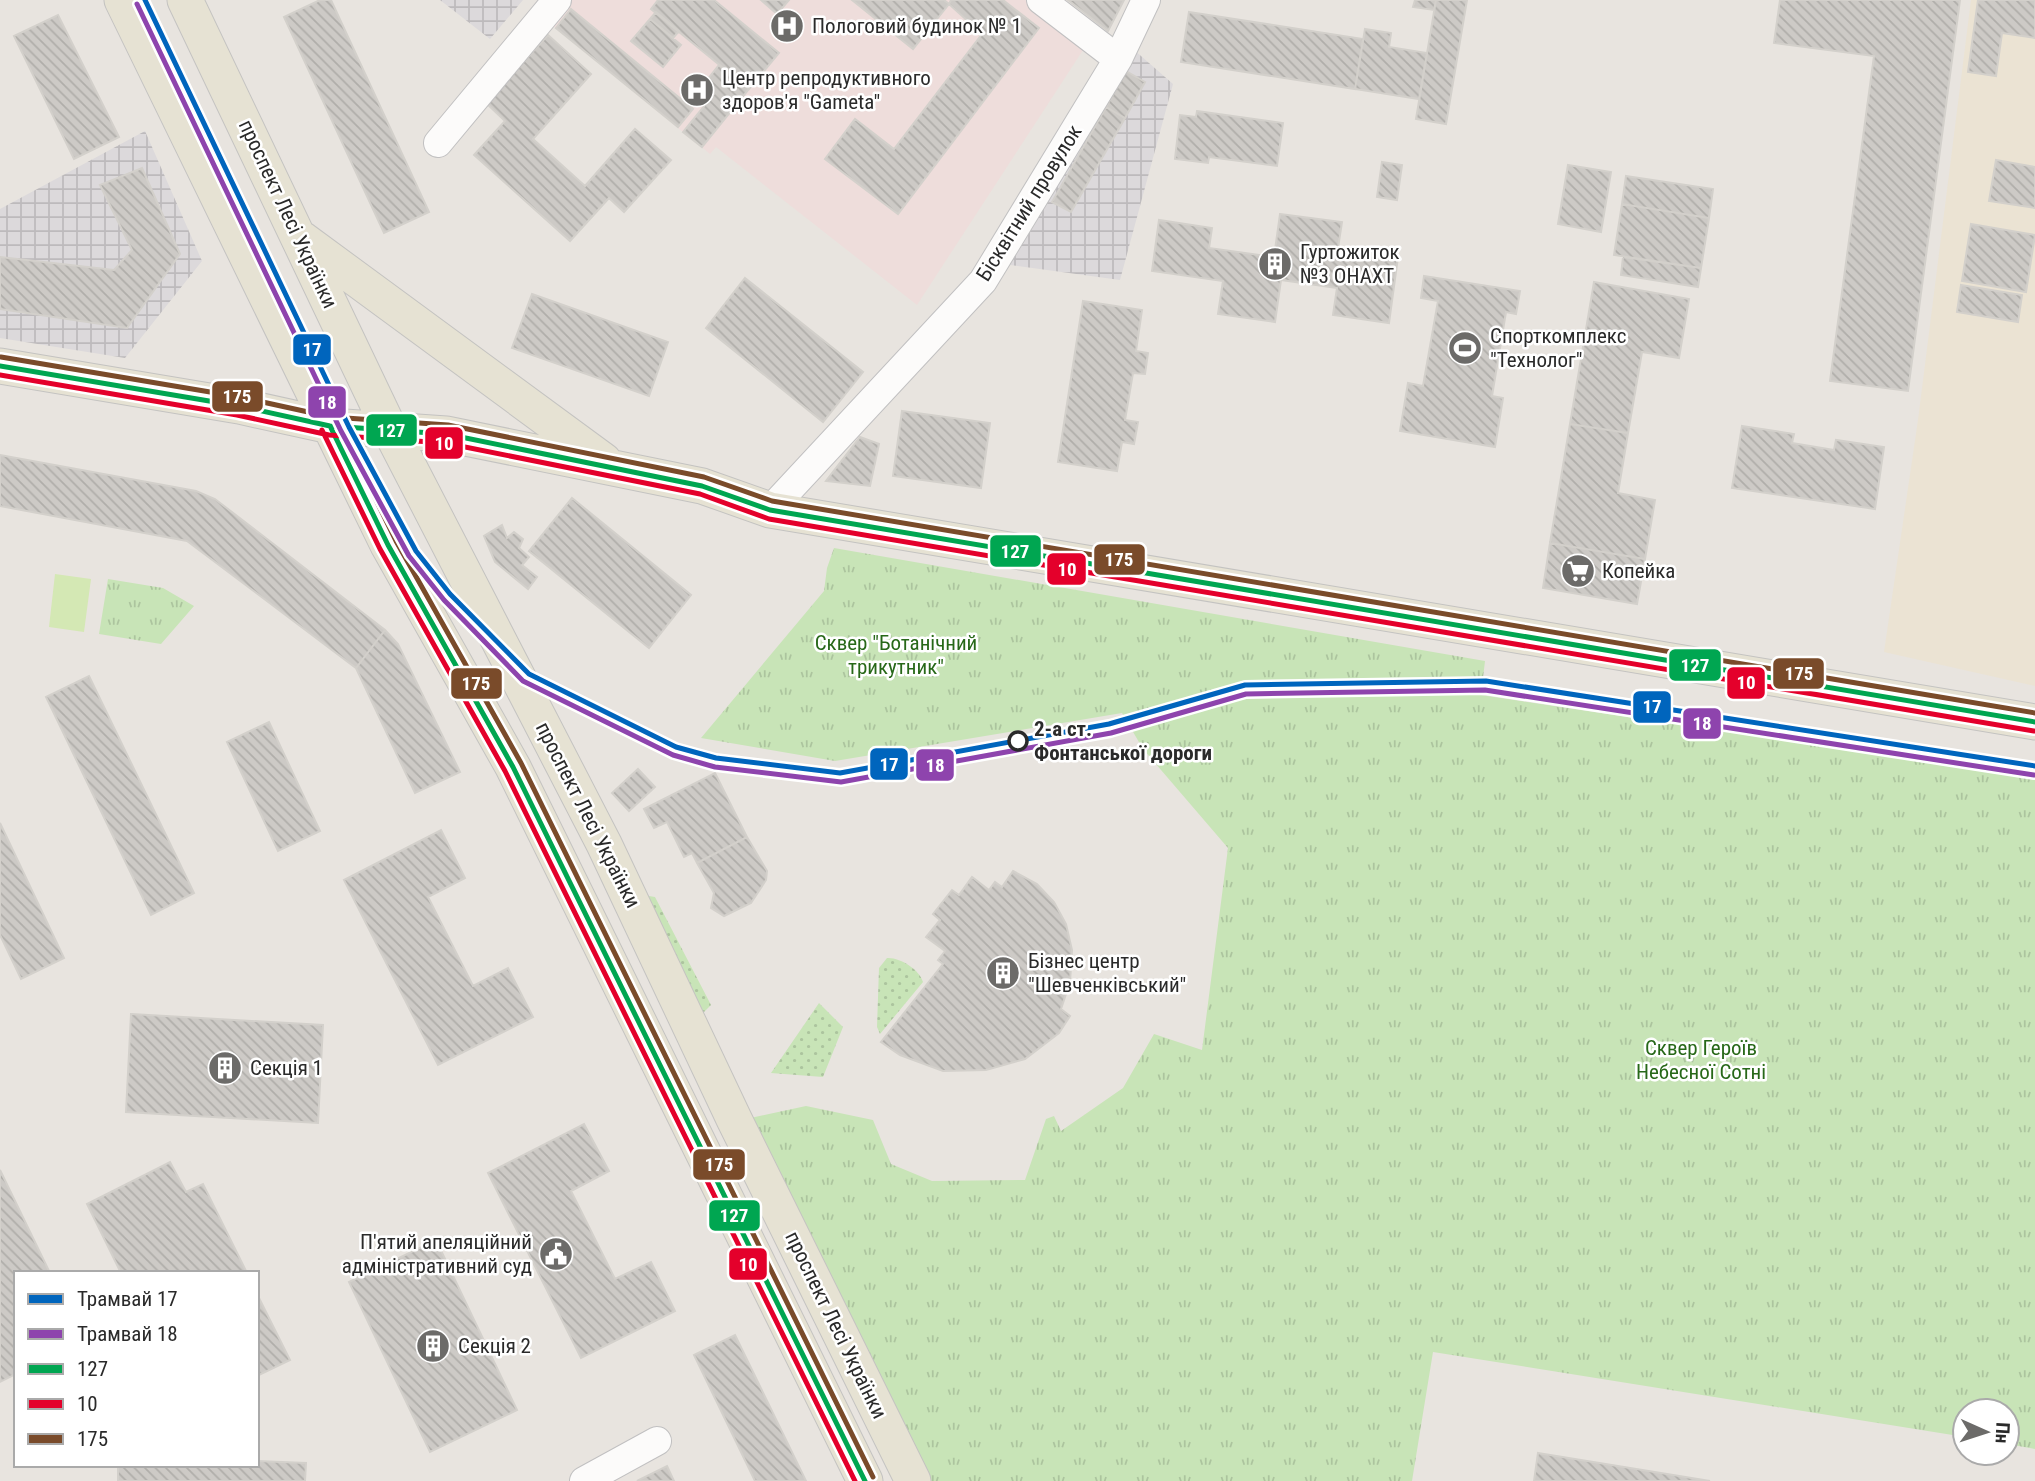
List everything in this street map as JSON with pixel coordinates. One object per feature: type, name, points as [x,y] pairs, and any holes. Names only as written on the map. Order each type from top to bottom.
[{"type":"main road","name":"проспект Лесі Українки","points":[[122,0],[388,545],[513,766],[865,1481]]},
{"type":"main road","name":"проспект Лесі Українки","points":[[185,0],[301,239],[389,429],[604,844],[734,1119],[913,1481]]},
{"type":"main road","points":[[301,239],[612,467]]},
{"type":"main road","points":[[0,366],[239,406],[330,426],[446,435],[702,486],[770,510],[2035,722]]},
{"type":"street","points":[[438,144],[557,0]]},
{"type":"street","points":[[1041,0],[1118,59]]},
{"type":"street","name":"Бісквітний провулок","points":[[770,510],[984,281],[1118,59],[1146,0]]},
{"type":"street","points":[[584,1481],[657,1441]]},
{"type":"shaded area","points":[[440,0],[523,0],[490,39]]},
{"type":"shaded area","points":[[554,0],[1025,0],[1085,47],[917,305],[716,147],[710,154],[541,16]]},
{"type":"shaded area","points":[[1971,0],[2035,0],[2035,686],[1884,652],[1918,420]]},
{"type":"shaded area","points":[[1133,49],[1173,84],[1120,280],[1010,265]]},
{"type":"shaded area","points":[[145,131],[202,261],[125,358],[0,338],[0,209]]},
{"type":"green space","name":"Сквер Героїв Небесної Сотні","points":[[834,548],[1485,661],[1481,695],[2035,778],[2035,1449],[2021,1446],[2021,1397],[1951,1397],[1951,1435],[1433,1352],[1412,1481],[923,1481],[746,1119],[806,1106],[873,1120],[891,1164],[932,1181],[1025,1180],[1046,1119],[1054,1116],[1061,1131],[1123,1088],[1154,1034],[1202,1050],[1228,848],[1143,749],[1122,713],[835,761],[701,738],[824,591],[827,568]]},
{"type":"green space","points":[[55,574],[91,579],[84,632],[49,627]]},
{"type":"green space","points":[[108,579],[163,588],[194,606],[161,644],[99,634]]},
{"type":"green space","points":[[655,897],[711,1005],[703,1013],[644,899]]},
{"type":"green space","points":[[887,958],[909,965],[923,982],[880,1034],[877,1027],[879,968]]},
{"type":"green space","points":[[819,1003],[843,1027],[823,1077],[771,1073]]},
{"type":"building","points":[[320,0],[331,0],[429,212],[384,233],[284,17]]},
{"type":"building","points":[[658,0],[714,0],[779,53],[749,89],[651,9]]},
{"type":"building","points":[[761,0],[789,0],[777,14]]},
{"type":"building","name":"Пологовий будинок № 1","points":[[852,0],[944,0],[949,4],[913,49]]},
{"type":"building","points":[[951,0],[1003,0],[1039,28],[898,214],[825,159],[855,119],[894,149],[982,34],[949,4]]},
{"type":"building","points":[[1068,0],[1124,0],[1108,31]]},
{"type":"building","points":[[1415,0],[1436,0],[1434,10],[1413,7]]},
{"type":"building","points":[[1436,0],[1467,0],[1446,124],[1416,119]]},
{"type":"building","points":[[1780,0],[1960,0],[1908,391],[1830,381],[1874,56],[1774,43]]},
{"type":"building","points":[[1978,0],[2035,0],[2035,38],[2002,33],[1996,76],[1968,72]]},
{"type":"building","points":[[571,9],[693,109],[678,127],[556,28]]},
{"type":"building","points":[[656,12],[679,31],[673,38],[650,19]]},
{"type":"building","points":[[1189,12],[1363,39],[1355,89],[1181,62]]},
{"type":"building","points":[[58,15],[119,137],[74,159],[14,36]]},
{"type":"building","points":[[650,19],[681,45],[663,67],[631,41]]},
{"type":"building","points":[[1365,29],[1391,33],[1389,47],[1427,53],[1419,99],[1355,89]]},
{"type":"building","points":[[548,35],[591,74],[533,139],[585,186],[635,129],[671,160],[624,212],[609,198],[570,241],[474,155],[505,121],[486,103]]},
{"type":"building","points":[[719,65],[749,89],[702,147],[683,132],[714,94],[703,85]]},
{"type":"building","points":[[1126,71],[1145,82],[1125,118],[1106,107]]},
{"type":"building","points":[[1106,107],[1125,118],[1071,212],[1052,202]]},
{"type":"building","points":[[1197,111],[1283,123],[1277,166],[1209,157],[1208,163],[1175,159],[1180,115],[1196,117]]},
{"type":"building","points":[[1996,160],[2035,167],[2035,208],[1989,201]]},
{"type":"building","points":[[1382,162],[1402,165],[1397,200],[1377,197]]},
{"type":"building","points":[[1568,165],[1611,172],[1601,232],[1558,224]]},
{"type":"building","points":[[142,168],[180,254],[127,328],[0,309],[0,257],[114,270],[132,250],[100,185]]},
{"type":"building","points":[[1626,176],[1713,189],[1709,218],[1622,204]]},
{"type":"building","points":[[1622,204],[1709,218],[1701,268],[1614,255]]},
{"type":"building","name":"Гуртожиток №3 ОНАХТ","points":[[1280,214],[1342,222],[1338,248],[1398,257],[1389,323],[1333,315],[1337,288],[1281,280],[1275,322],[1218,314],[1223,281],[1152,271],[1159,220],[1212,228],[1209,248],[1274,257]]},
{"type":"building","points":[[1971,224],[2035,235],[2026,292],[1962,281]]},
{"type":"building","points":[[1623,257],[1701,268],[1698,287],[1621,275]]},
{"type":"building","name":"Спорткомплекс \"Технолог\"","points":[[1424,276],[1520,291],[1516,314],[1506,312],[1492,396],[1503,398],[1495,447],[1400,431],[1408,383],[1423,386],[1438,301],[1421,298]]},
{"type":"building","points":[[745,278],[863,372],[823,422],[706,328]]},
{"type":"building","points":[[1594,282],[1689,299],[1679,358],[1642,352],[1628,433],[1570,424]]},
{"type":"building","points":[[1961,285],[2022,295],[2018,322],[1957,312]]},
{"type":"building","points":[[532,294],[668,342],[649,396],[512,348]]},
{"type":"building","points":[[1083,301],[1142,310],[1136,351],[1148,353],[1145,374],[1133,373],[1125,420],[1138,422],[1134,444],[1122,442],[1117,471],[1058,462]]},
{"type":"building","points":[[902,411],[990,423],[981,488],[893,476]]},
{"type":"building","points":[[1570,424],[1628,433],[1618,493],[1655,500],[1645,559],[1550,543]]},
{"type":"building","points":[[1742,426],[1794,434],[1792,443],[1834,450],[1836,440],[1884,447],[1875,509],[1732,488]]},
{"type":"building","points":[[860,437],[879,444],[870,486],[826,481]]},
{"type":"building","points":[[0,455],[196,491],[215,499],[385,630],[356,668],[187,541],[0,506]]},
{"type":"building","points":[[572,498],[691,595],[649,648],[529,551]]},
{"type":"building","points":[[502,525],[507,538],[514,532],[523,539],[519,548],[529,557],[522,565],[537,577],[528,589],[495,562],[484,536]]},
{"type":"building","points":[[1550,543],[1645,559],[1637,604],[1543,588]]},
{"type":"building","points":[[385,630],[398,644],[460,772],[415,793],[356,668]]},
{"type":"building","points":[[89,676],[194,893],[151,915],[46,697]]},
{"type":"building","points":[[269,722],[320,831],[278,851],[227,742]]},
{"type":"building","points":[[638,769],[655,787],[629,811],[612,793]]},
{"type":"building","points":[[715,773],[747,837],[697,863],[692,853],[684,857],[667,822],[654,828],[644,809]]},
{"type":"building","points":[[0,823],[64,958],[21,979],[0,935]]},
{"type":"building","points":[[441,830],[465,878],[428,897],[473,986],[508,968],[533,1017],[438,1065],[344,880]]},
{"type":"building","points":[[747,837],[767,871],[766,880],[751,903],[724,916],[711,908],[714,893],[697,863]]},
{"type":"building","name":"Бізнес центр \"Шевченківський\"","points":[[1013,871],[1037,884],[1054,902],[1066,924],[1072,950],[1070,982],[1061,1009],[1070,1016],[1059,1033],[1025,1059],[986,1070],[943,1071],[900,1055],[881,1042],[943,964],[938,960],[945,951],[926,937],[940,920],[933,914],[952,890],[959,895],[972,877],[989,890],[995,882],[1002,887]]},
{"type":"building","name":"Секція 1","points":[[131,1014],[323,1025],[318,1123],[126,1112]]},
{"type":"building","points":[[584,1124],[609,1171],[571,1191],[615,1279],[651,1262],[675,1311],[581,1358],[488,1173]]},
{"type":"building","points":[[170,1162],[186,1192],[203,1184],[246,1271],[120,1271],[87,1204]]},
{"type":"building","points":[[0,1170],[49,1271],[14,1271],[14,1375],[0,1382]]},
{"type":"building","name":"Секція 2","points":[[436,1240],[517,1410],[430,1452],[349,1282]]},
{"type":"building","points":[[259,1298],[290,1360],[259,1375]]},
{"type":"building","points":[[735,1335],[806,1481],[755,1481],[694,1355]]},
{"type":"building","points":[[1538,1453],[1710,1481],[1534,1481]]},
{"type":"building","points":[[259,1461],[306,1463],[305,1481],[118,1481],[118,1467],[259,1467]]},
{"type":"building","points":[[667,1466],[674,1481],[637,1481]]},
{"type":"tram line","name":"17","points":[[145,0],[349,427],[416,551],[450,594],[529,674],[676,747],[716,758],[840,773],[1109,724],[1245,685],[1486,681],[2035,766]]},
{"type":"tram line","name":"18","points":[[137,4],[341,431],[409,556],[444,600],[523,681],[673,755],[715,767],[841,782],[1111,733],[1246,694],[1485,690],[2034,775]]},
{"type":"transit line","name":"175","points":[[1,357],[240,397],[331,417],[448,425],[704,477],[772,501],[2035,713]]},
{"type":"transit line","name":"127","points":[[0,366],[239,406],[330,426],[446,434],[702,486],[770,510],[2035,722]]},
{"type":"transit line","name":"10","points":[[0,375],[237,415],[329,435],[445,443],[700,494],[769,519],[2034,731]]},
{"type":"transit line","name":"175","points":[[338,422],[396,541],[521,763],[873,1477]]},
{"type":"transit line","name":"127","points":[[330,426],[388,545],[513,767],[865,1481]]},
{"type":"transit line","name":"10","points":[[322,430],[380,549],[505,771],[855,1481]]},
{"type":"place","name":"Пологовий будинок № 1","points":[[787,26]]},
{"type":"place","name":"Центр репродуктивного здоров'я \"Gameta\"","points":[[697,90]]},
{"type":"place","name":"Гуртожиток №3 ОНАХТ","points":[[1275,264]]},
{"type":"place","name":"Спорткомплекс \"Технолог\"","points":[[1465,348]]},
{"type":"place","name":"Копейка","points":[[1578,571]]},
{"type":"place","name":"2-а ст. Фонтанської дороги","points":[[1018,741]]},
{"type":"place","name":"Бізнес центр \"Шевченківський\"","points":[[1003,973]]},
{"type":"place","name":"Секція 1","points":[[225,1068]]},
{"type":"place","name":"П'ятий апеляційний адміністративний суд","points":[[556,1254]]},
{"type":"place","name":"Секція 2","points":[[433,1346]]},
{"type":"park label","name":"Сквер \"Ботанічний трикутник\"","points":[[896,655]]}]
